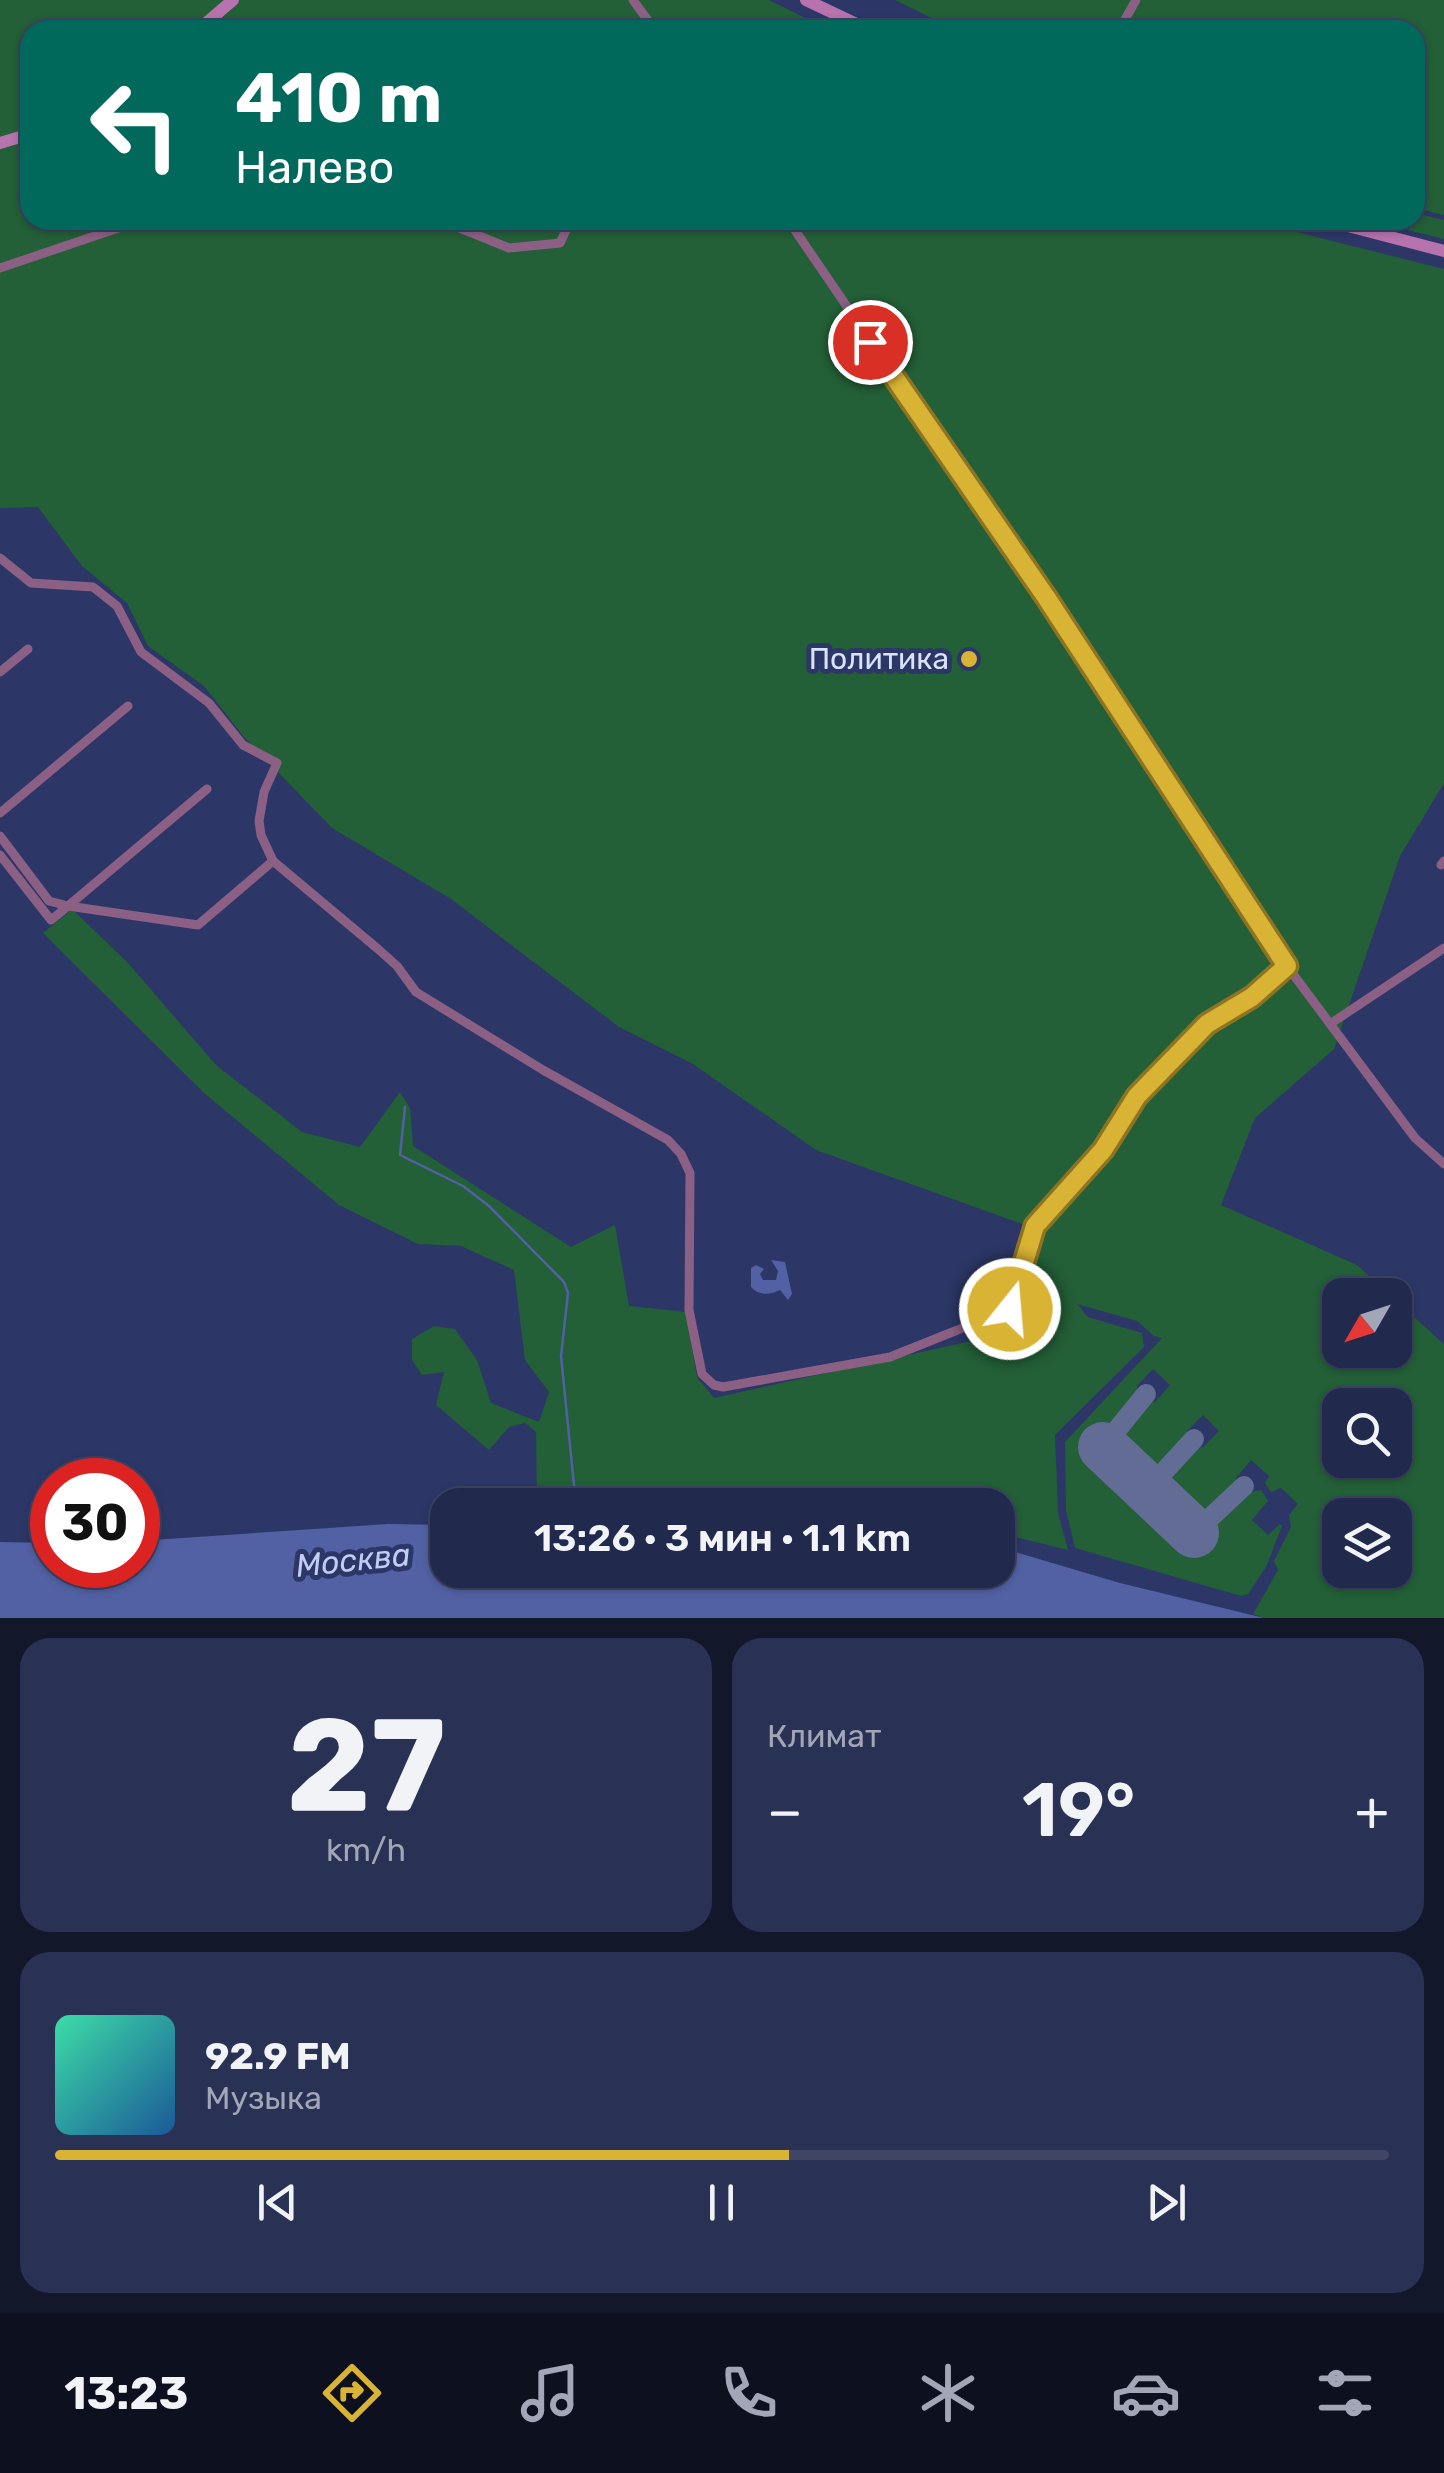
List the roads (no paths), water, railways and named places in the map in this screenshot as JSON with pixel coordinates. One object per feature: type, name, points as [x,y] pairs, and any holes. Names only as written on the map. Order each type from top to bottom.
[{"type":"main road","points":[[210,20],[233,0]]},
{"type":"main road","points":[[806,0],[848,20]]},
{"type":"main road","points":[[1365,230],[1444,250]]},
{"type":"street","points":[[633,0],[648,20]]},
{"type":"street","points":[[0,268],[112,230]]},
{"type":"street","points":[[465,230],[509,248],[560,242],[567,230]]},
{"type":"street","points":[[795,230],[1046,597],[1277,952],[1415,1138],[1444,1164]]},
{"type":"street","points":[[0,558],[31,583],[93,587],[117,606],[141,652],[208,703],[244,744],[276,762],[264,792],[259,821],[261,835],[274,861],[397,966],[416,992],[668,1140],[681,1154],[690,1173],[689,1310],[702,1374],[714,1386],[724,1388],[890,1357],[1010,1309],[1035,1226],[1103,1150],[1137,1096],[1207,1024],[1252,997],[1287,966]]},
{"type":"street","points":[[0,672],[28,649]]},
{"type":"street","points":[[0,813],[128,706]]},
{"type":"street","points":[[0,855],[51,920],[207,788]]},
{"type":"street","points":[[0,836],[50,901],[198,925],[274,861]]},
{"type":"street","points":[[1330,1024],[1444,948]]},
{"type":"water","points":[[771,1260],[785,1262],[792,1294],[788,1300],[780,1290],[765,1294],[751,1287],[751,1268],[756,1265],[764,1269],[760,1274],[763,1280],[776,1280],[778,1271]]},
{"type":"water","name":"Москва","points":[[388,1524],[430,1525],[430,1588],[1015,1588],[1015,1552],[1120,1583],[1264,1618],[0,1618],[0,1542],[30,1543],[30,1588],[160,1588],[160,1540]]},
{"type":"waterway","points":[[405,1107],[400,1155],[463,1186],[489,1206],[564,1282],[568,1293],[561,1356],[574,1488]]},
{"type":"place","name":"Политика","points":[[969,659]]}]
